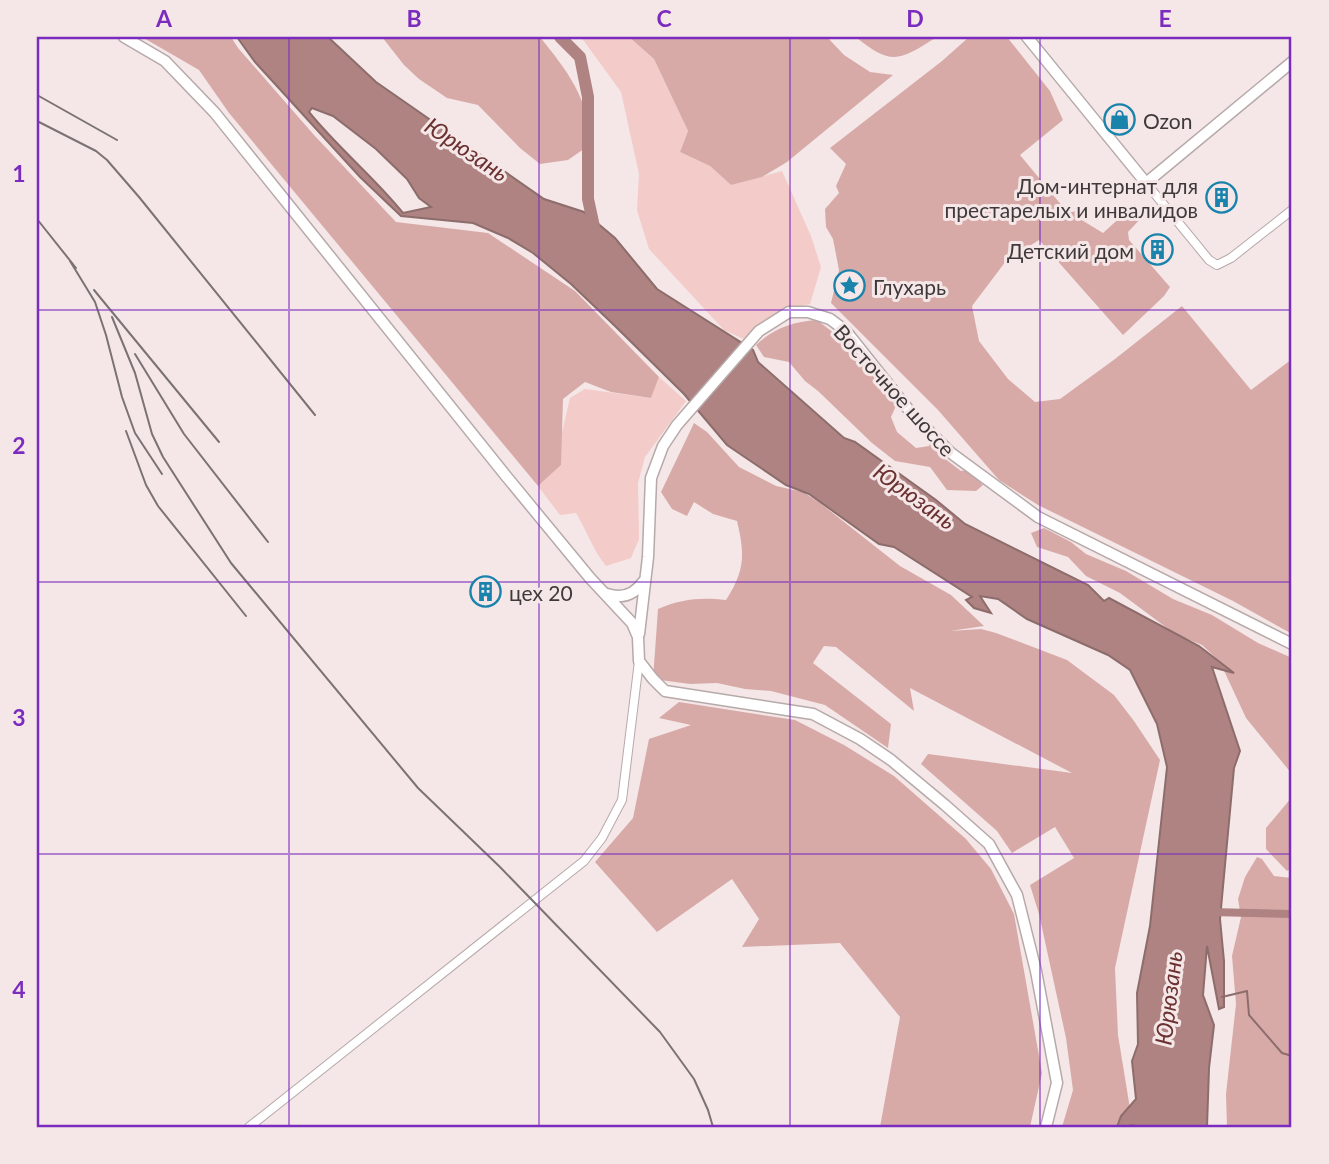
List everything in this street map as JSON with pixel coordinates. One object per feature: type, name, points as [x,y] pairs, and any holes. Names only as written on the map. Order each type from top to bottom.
[{"type":"main road","points":[[124,37],[165,61],[215,113],[506,476],[590,578],[632,623],[638,637]]},
{"type":"main road","points":[[1027,37],[1146,183],[1292,62]]},
{"type":"main road","name":"Восточное шоссе","points":[[639,661],[638,637],[649,548],[651,478],[663,446],[677,425],[759,331],[789,312],[808,312],[830,318],[846,331],[912,414],[951,453],[1038,517],[1292,644]]},
{"type":"main road","points":[[607,594],[617,597],[629,594],[643,582]]},
{"type":"main road","points":[[639,661],[665,691],[813,714],[860,739],[891,760],[946,804],[989,844],[1017,895],[1036,971],[1057,1083],[1046,1127]]},
{"type":"street","points":[[1146,183],[1209,260],[1217,265],[1231,258],[1291,211]]},
{"type":"street","points":[[249,1127],[584,861],[602,838],[622,800],[639,661]]},
{"type":"shaded area","points":[[142,37],[231,37],[314,135],[396,222],[488,233],[575,291],[659,377],[651,398],[611,392],[585,382],[563,399],[561,465],[538,486],[229,113],[199,70]]},
{"type":"shaded area","points":[[382,37],[540,37],[575,86],[586,112],[591,144],[568,160],[540,164],[520,148],[478,105],[447,98],[419,79]]},
{"type":"shaded area","points":[[581,37],[629,37],[654,59],[688,131],[680,152],[710,166],[731,185],[782,171],[811,236],[821,267],[810,304],[797,307],[746,340],[724,330],[649,249],[637,210],[639,174],[621,92]]},
{"type":"shaded area","points":[[629,37],[827,37],[844,55],[870,72],[893,75],[787,162],[762,177],[731,185],[710,166],[680,152],[688,131],[654,59]]},
{"type":"shaded area","points":[[856,37],[937,37],[914,51],[896,57],[879,53]]},
{"type":"shaded area","points":[[969,37],[1007,37],[1050,91],[1063,120],[1020,155],[1068,213],[1076,211],[1080,219],[1103,233],[1135,204],[1145,214],[1128,232],[1129,240],[1170,287],[1123,335],[1039,240],[1006,261],[972,306],[979,341],[1008,379],[1035,402],[1060,399],[1182,306],[1251,390],[1292,359],[1292,634],[1233,601],[1038,505],[999,480],[938,410],[831,303],[839,270],[833,239],[826,227],[825,209],[839,193],[836,186],[846,164],[830,148]]},
{"type":"shaded area","points":[[817,320],[900,397],[891,417],[897,432],[916,448],[929,446],[933,436],[943,445],[944,458],[961,471],[967,470],[983,485],[976,491],[947,490],[930,467],[895,461],[805,381],[789,362],[764,357],[756,345],[784,327]]},
{"type":"shaded area","points":[[659,377],[686,401],[645,457],[638,483],[639,539],[631,558],[606,566],[576,513],[560,515],[538,486],[561,465],[561,437],[570,398],[585,389],[651,398]]},
{"type":"shaded area","points":[[694,423],[707,432],[739,467],[776,486],[803,492],[820,503],[900,566],[951,595],[984,626],[950,631],[981,629],[1067,660],[1114,695],[1160,760],[1115,968],[1118,1035],[1133,1127],[1062,1127],[1073,1090],[1066,1038],[1039,914],[1030,885],[1074,858],[1055,827],[1012,853],[997,831],[921,764],[928,754],[1072,773],[910,688],[914,711],[836,647],[824,646],[813,663],[891,724],[888,748],[825,705],[771,691],[717,683],[690,684],[653,679],[658,609],[691,600],[726,600],[737,580],[742,562],[737,521],[713,514],[694,502],[687,516],[672,509],[661,492]]},
{"type":"shaded area","points":[[1044,528],[1071,542],[1086,554],[1126,571],[1173,599],[1212,615],[1258,643],[1292,658],[1292,774],[1246,718],[1220,662],[1202,645],[1175,634],[1120,593],[1086,576],[1068,557],[1037,547],[1031,533]]},
{"type":"shaded area","points":[[679,702],[795,720],[844,745],[894,776],[966,839],[991,869],[1014,914],[1042,1073],[1030,1127],[880,1127],[900,1017],[840,943],[742,947],[759,919],[732,879],[657,932],[595,862],[633,818],[649,739],[691,725],[659,718]]},
{"type":"shaded area","points":[[1292,797],[1292,868],[1287,871],[1266,849],[1266,828]]},
{"type":"shaded area","points":[[1257,857],[1262,859],[1274,876],[1292,878],[1292,1127],[1227,1127],[1226,1094],[1236,1004],[1232,956],[1241,917],[1238,899],[1245,877]]},
{"type":"water","name":"Юрюзань","points":[[237,37],[328,37],[376,82],[544,199],[584,212],[615,238],[657,289],[753,350],[758,362],[844,438],[855,442],[965,524],[1088,585],[1104,601],[1109,598],[1199,646],[1234,673],[1212,667],[1240,751],[1234,768],[1220,919],[1224,1007],[1219,1009],[1207,946],[1203,995],[1214,1025],[1207,1127],[1117,1127],[1121,1116],[1136,1099],[1132,1061],[1138,1044],[1137,993],[1150,926],[1167,767],[1157,724],[1130,670],[1108,655],[1027,619],[998,599],[980,596],[991,613],[974,608],[966,600],[972,597],[894,547],[879,544],[809,494],[786,485],[727,445],[684,394],[571,284],[533,253],[508,238],[473,223],[401,216],[360,177],[255,62]],"holes":[[[312,108],[333,116],[376,149],[407,179],[419,198],[431,207],[403,213],[309,112]]]},
{"type":"waterway","points":[[560,37],[580,57],[588,97],[588,199],[596,236]]},
{"type":"waterway","points":[[1211,912],[1292,914]]},
{"type":"waterway","points":[[1222,997],[1247,991],[1249,1015],[1282,1053],[1292,1056]]},
{"type":"railway","points":[[37,95],[117,140]]},
{"type":"railway","points":[[37,121],[96,151],[107,160],[315,415]]},
{"type":"railway","points":[[37,219],[76,268]]},
{"type":"railway","points":[[70,261],[95,302],[135,433],[162,474]]},
{"type":"railway","points":[[94,290],[219,442]]},
{"type":"railway","points":[[112,317],[135,373],[152,434],[163,457],[231,563],[418,788],[500,867],[660,1032],[694,1079],[713,1127]]},
{"type":"railway","points":[[135,354],[184,434],[268,542]]},
{"type":"railway","points":[[126,431],[146,485],[158,506],[246,616]]},
{"type":"place","name":"Ozon","points":[[1120,120]]},
{"type":"place","name":"Дом-интернат для престарелых и инвалидов","points":[[1221,197]]},
{"type":"place","name":"Детский дом","points":[[1157,250]]},
{"type":"place","name":"Глухарь","points":[[850,286]]},
{"type":"place","name":"цех 20","points":[[486,592]]}]
